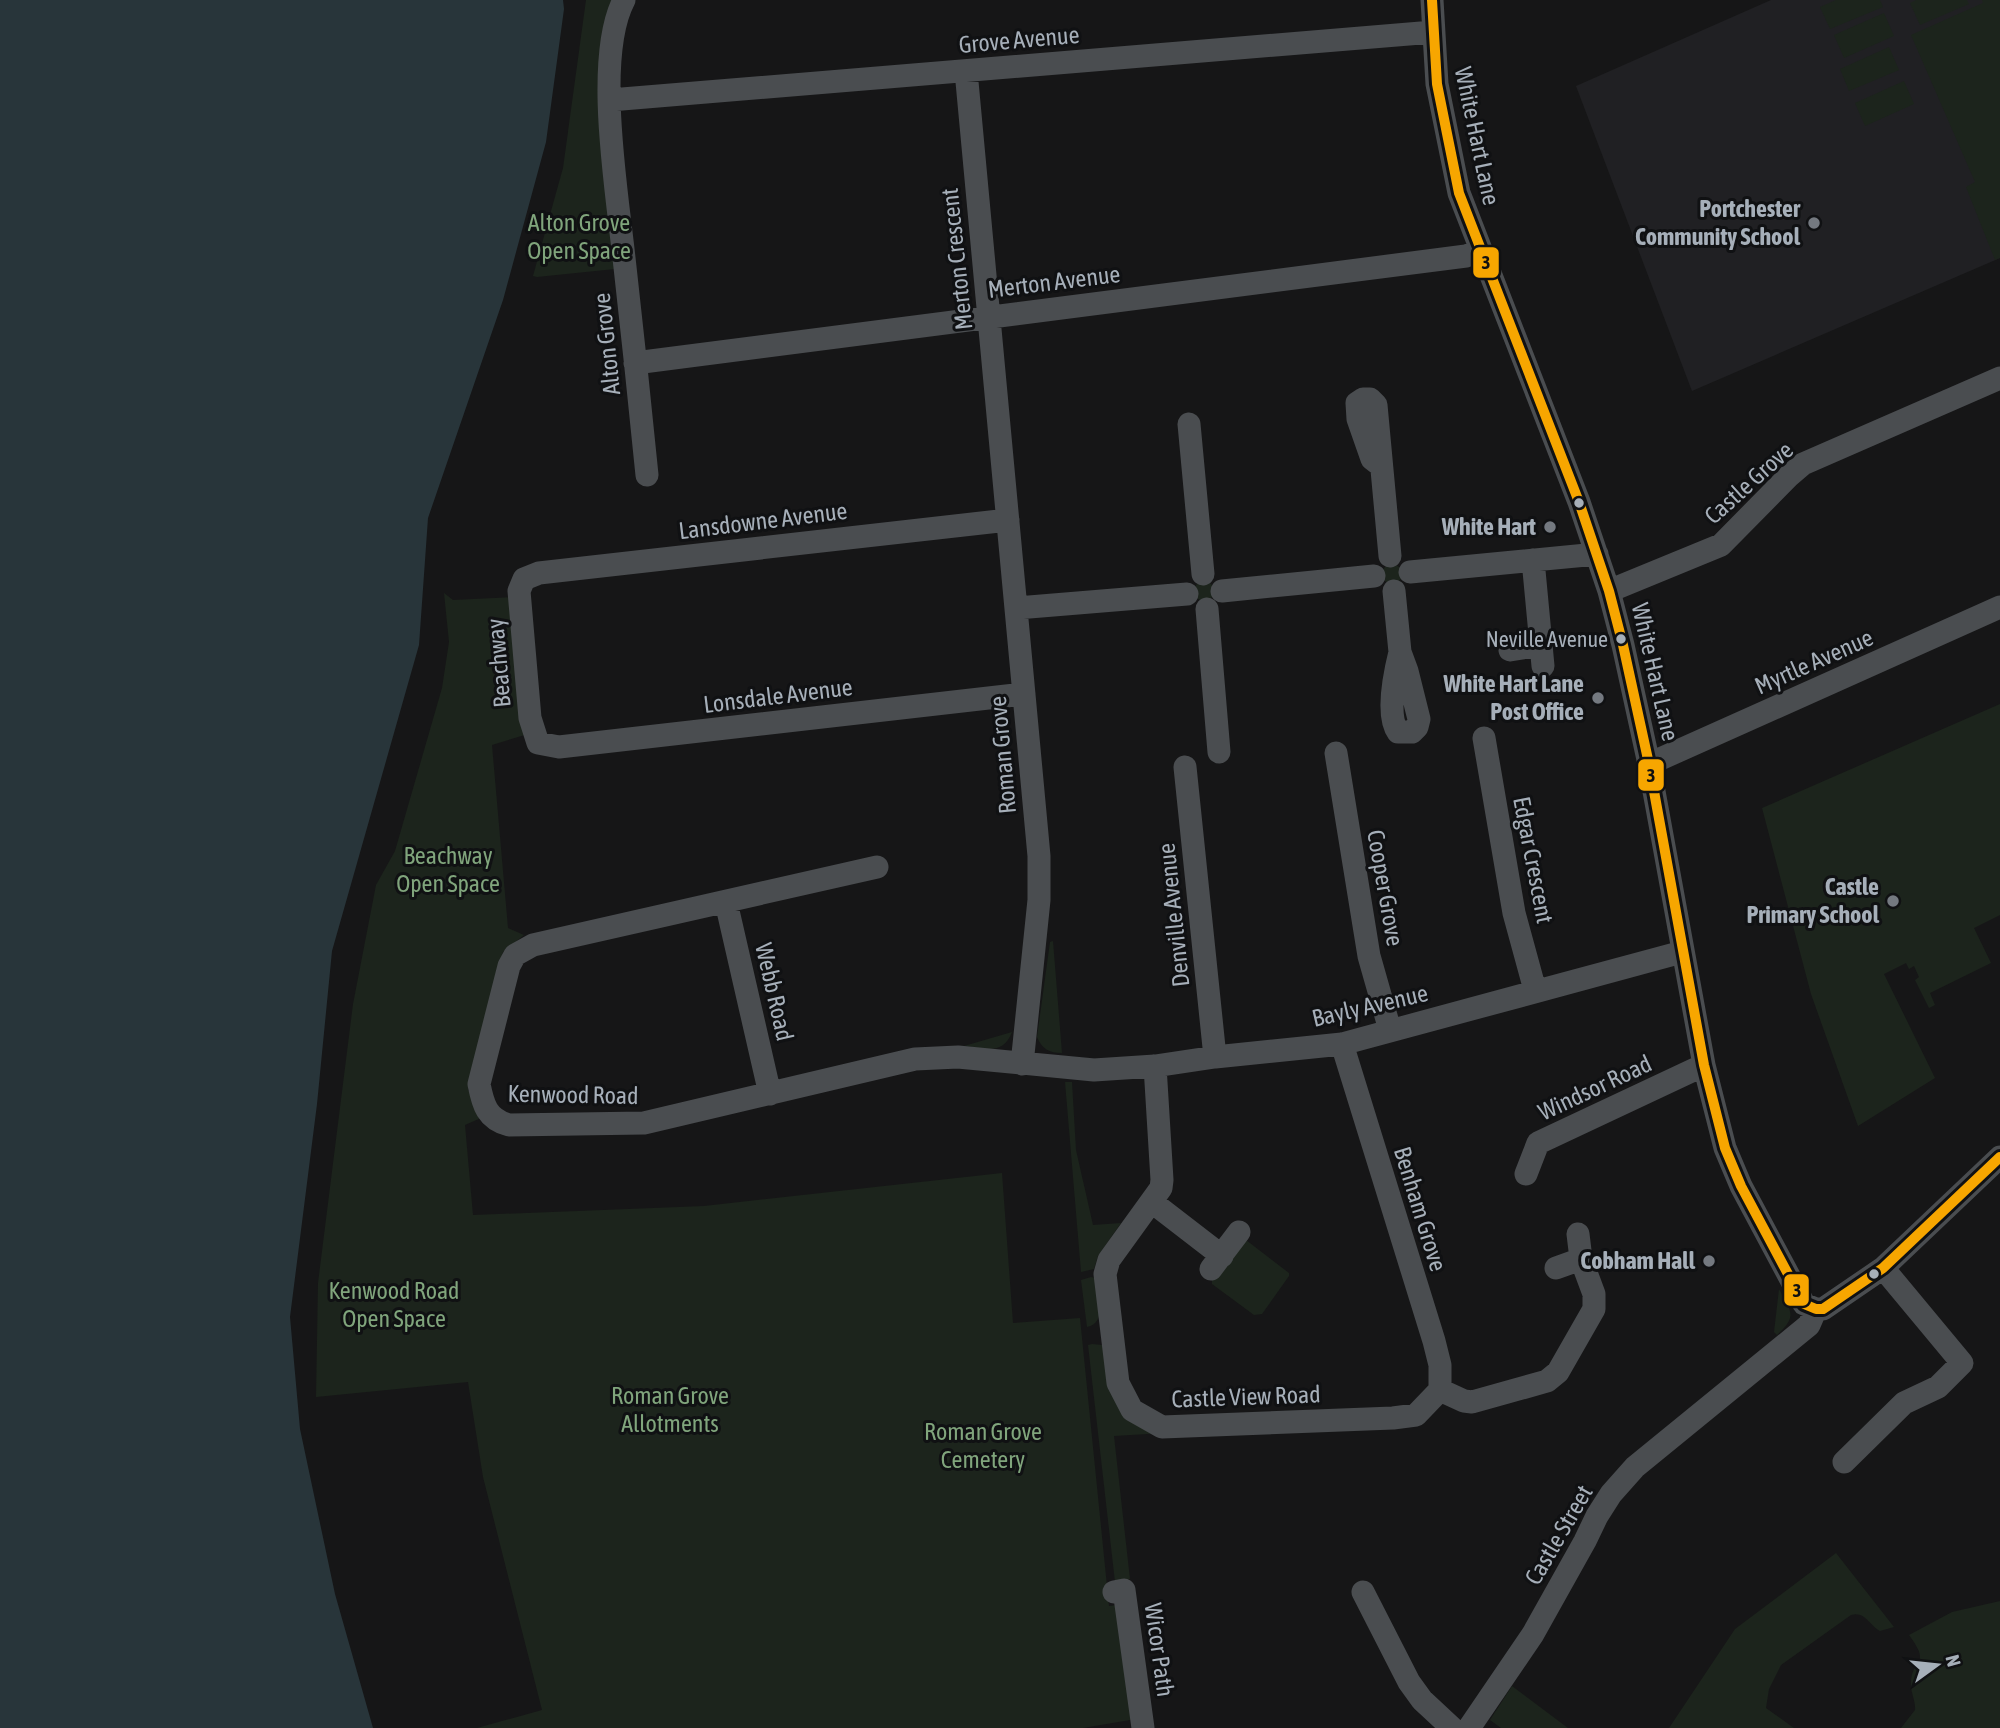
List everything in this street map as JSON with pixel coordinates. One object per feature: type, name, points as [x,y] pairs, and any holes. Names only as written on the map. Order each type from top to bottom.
[{"type":"street","name":"Alton Grove","points":[[624,0],[617,13],[611,41],[610,126],[648,475]]},
{"type":"street","name":"White Hart Lane","points":[[1432,0],[1437,84],[1458,193],[1560,453],[1609,591],[1636,701],[1704,1065],[1725,1148],[1741,1186],[1804,1304],[1816,1309]]},
{"type":"street","name":"Grove Avenue","points":[[610,100],[1433,32]]},
{"type":"street","name":"Merton Crescent","points":[[966,71],[1001,442]]},
{"type":"street","name":"Merton Avenue","points":[[635,363],[1466,256],[1479,251]]},
{"type":"street","name":"Castle Grove","points":[[1609,591],[1721,545],[1803,464],[2000,378]]},
{"type":"street","points":[[1189,424],[1203,574]]},
{"type":"street","name":"Roman Grove","points":[[1001,442],[1039,856],[1039,900],[1022,1064]]},
{"type":"street","points":[[1381,466],[1390,556]]},
{"type":"street","name":"Lansdowne Avenue","points":[[524,579],[539,573],[1008,520]]},
{"type":"street","points":[[1410,572],[1597,554]]},
{"type":"street","points":[[1390,556],[1403,559],[1410,572],[1406,585],[1394,591],[1380,587],[1374,576],[1377,564],[1381,559],[1390,556]]},
{"type":"street","points":[[1510,650],[1541,655],[1533,560]]},
{"type":"street","points":[[1219,752],[1214,600],[1217,579],[1203,574],[1191,580],[1187,593],[1195,607],[1214,600],[1374,576]]},
{"type":"street","name":"Beachway","points":[[524,579],[519,591],[530,718],[538,743]]},
{"type":"street","points":[[1394,591],[1400,652]]},
{"type":"street","points":[[1017,608],[1187,593]]},
{"type":"street","name":"Myrtle Avenue","points":[[1649,765],[2000,607]]},
{"type":"street","name":"Lonsdale Avenue","points":[[538,743],[559,747],[1024,694]]},
{"type":"street","name":"Edgar Crescent","points":[[1485,738],[1514,913],[1535,990]]},
{"type":"street","name":"Cooper Grove","points":[[1336,753],[1369,956],[1390,1030]]},
{"type":"street","name":"Denville Avenue","points":[[1185,767],[1215,1057]]},
{"type":"street","name":"Kenwood Road","points":[[877,867],[533,944],[515,955],[509,966],[482,1071],[482,1100],[489,1114],[497,1122],[509,1125],[644,1123],[915,1059],[958,1057],[1022,1064]]},
{"type":"street","name":"Webb Road","points":[[726,902],[770,1094]]},
{"type":"street","name":"Bayly Avenue","points":[[1022,1064],[1094,1070],[1154,1066],[1342,1044],[1682,952]]},
{"type":"street","name":"Benham Grove","points":[[1342,1044],[1434,1340],[1440,1365],[1440,1390]]},
{"type":"street","name":"Windsor Road","points":[[1526,1174],[1538,1143],[1704,1065]]},
{"type":"street","name":"Castle View Road","points":[[1154,1066],[1163,1180],[1152,1202],[1109,1260],[1105,1273],[1118,1382],[1132,1410],[1162,1427],[1393,1418],[1416,1415],[1440,1390]]},
{"type":"street","points":[[1816,1309],[1830,1306],[1883,1268],[2000,1157]]},
{"type":"street","points":[[1152,1202],[1216,1262],[1239,1232]]},
{"type":"street","points":[[1440,1390],[1472,1402],[1547,1381],[1558,1372],[1594,1309],[1594,1294],[1581,1259],[1578,1234]]},
{"type":"street","points":[[1556,1268],[1581,1259]]},
{"type":"street","points":[[1844,1462],[1904,1403],[1938,1387],[1962,1363],[1883,1268]]},
{"type":"street","name":"Castle Street","points":[[1469,1728],[1533,1634],[1597,1516],[1617,1487],[1635,1467],[1809,1325],[1816,1309]]},
{"type":"street","name":"Wicor Path","points":[[1114,1592],[1124,1590],[1143,1728]]},
{"type":"street","points":[[1363,1592],[1409,1682],[1422,1700],[1452,1728]]},
{"type":"shaded area","points":[[0,0],[563,0],[546,142],[503,300],[428,518],[419,645],[332,951],[317,1104],[290,1317],[300,1429],[335,1594],[373,1728],[0,1728]]},
{"type":"shaded area","name":"Portchester Community School","points":[[1771,0],[2000,0],[2000,258],[1692,391],[1576,86]]},
{"type":"green space","name":"Alton Grove Open Space","points":[[586,0],[618,0],[615,269],[537,277],[533,276],[563,168]]},
{"type":"green space","points":[[1836,0],[1880,0],[1883,7],[1830,29],[1820,7]]},
{"type":"green space","points":[[1916,0],[1967,0],[1969,4],[1920,25],[1910,3]]},
{"type":"green space","points":[[1982,0],[2000,0],[2000,258],[1995,260],[1966,187],[1975,182],[1911,35],[1983,3]]},
{"type":"green space","points":[[1884,13],[1894,36],[1844,58],[1834,35]]},
{"type":"green space","points":[[1889,47],[1899,70],[1849,91],[1840,69]]},
{"type":"green space","points":[[1904,81],[1914,104],[1865,126],[1855,103]]},
{"type":"green space","points":[[1392,564],[1399,567],[1402,574],[1399,581],[1392,584],[1385,581],[1382,574],[1385,567]]},
{"type":"green space","points":[[1200,581],[1208,581],[1214,591],[1208,601],[1200,601],[1194,595],[1194,587]]},
{"type":"green space","points":[[444,593],[453,600],[514,597],[528,734],[492,745],[508,928],[524,935],[503,952],[468,1090],[490,1114],[465,1125],[473,1215],[704,1206],[1002,1173],[1013,1323],[1080,1318],[1109,1606],[1118,1605],[1136,1719],[1083,1728],[477,1728],[542,1710],[483,1477],[468,1382],[316,1397],[318,1283],[353,1004],[376,885],[395,851],[442,688],[449,642]]},
{"type":"green space","name":"Castle Primary School","points":[[2000,704],[2000,915],[1974,928],[1991,963],[1930,993],[1935,1005],[1929,1008],[1915,980],[1919,977],[1914,966],[1909,969],[1906,963],[1884,974],[1935,1078],[1858,1126],[1811,994],[1762,808]]},
{"type":"green space","points":[[1053,941],[1062,1053],[1046,1050],[1037,1037],[1050,942]]},
{"type":"green space","points":[[1012,1032],[1004,1045],[998,1048],[964,1046]]},
{"type":"green space","points":[[1065,1082],[1072,1082],[1076,1150],[1093,1225],[1121,1223],[1098,1256],[1094,1269],[1081,1272]]},
{"type":"green space","points":[[1246,1240],[1289,1273],[1262,1314],[1254,1315],[1212,1284],[1212,1274]]},
{"type":"green space","points":[[1095,1278],[1100,1314],[1098,1320],[1087,1327],[1081,1280]]},
{"type":"green space","points":[[1779,1289],[1787,1303],[1790,1318],[1777,1335],[1774,1332]]},
{"type":"green space","points":[[1088,1345],[1102,1345],[1107,1352],[1109,1368],[1164,1433],[1114,1436],[1130,1579],[1115,1582]]},
{"type":"green space","points":[[1836,1553],[1894,1627],[1880,1631],[1860,1615],[1851,1615],[1781,1665],[1769,1689],[1766,1708],[1794,1728],[1669,1728],[1735,1629]]},
{"type":"green space","points":[[2000,1601],[2000,1728],[1901,1728],[1915,1710],[1911,1682],[1920,1657],[1909,1635],[1952,1612]]},
{"type":"green space","points":[[1512,1686],[1568,1728],[1501,1728],[1490,1720]]},
{"type":"transit line","name":"3","points":[[1432,0],[1437,84],[1459,193],[1579,502],[1609,591],[1649,764],[1704,1065],[1725,1148],[1741,1186],[1804,1304],[1823,1309],[1883,1268],[2000,1157]]},
{"type":"place","name":"Portchester Community School","points":[[1814,223]]},
{"type":"place","name":"White Hart","points":[[1550,527]]},
{"type":"place","name":"Neville Avenue","points":[[1621,639]]},
{"type":"place","name":"White Hart Lane Post Office","points":[[1598,698]]},
{"type":"place","name":"Castle Primary School","points":[[1893,901]]},
{"type":"place","name":"Cobham Hall","points":[[1709,1261]]},
{"type":"park label","name":"Beachway Open Space","points":[[448,870]]},
{"type":"park label","name":"Kenwood Road Open Space","points":[[394,1305]]},
{"type":"park label","name":"Roman Grove Allotments","points":[[670,1410]]},
{"type":"park label","name":"Roman Grove Cemetery","points":[[983,1446]]}]
